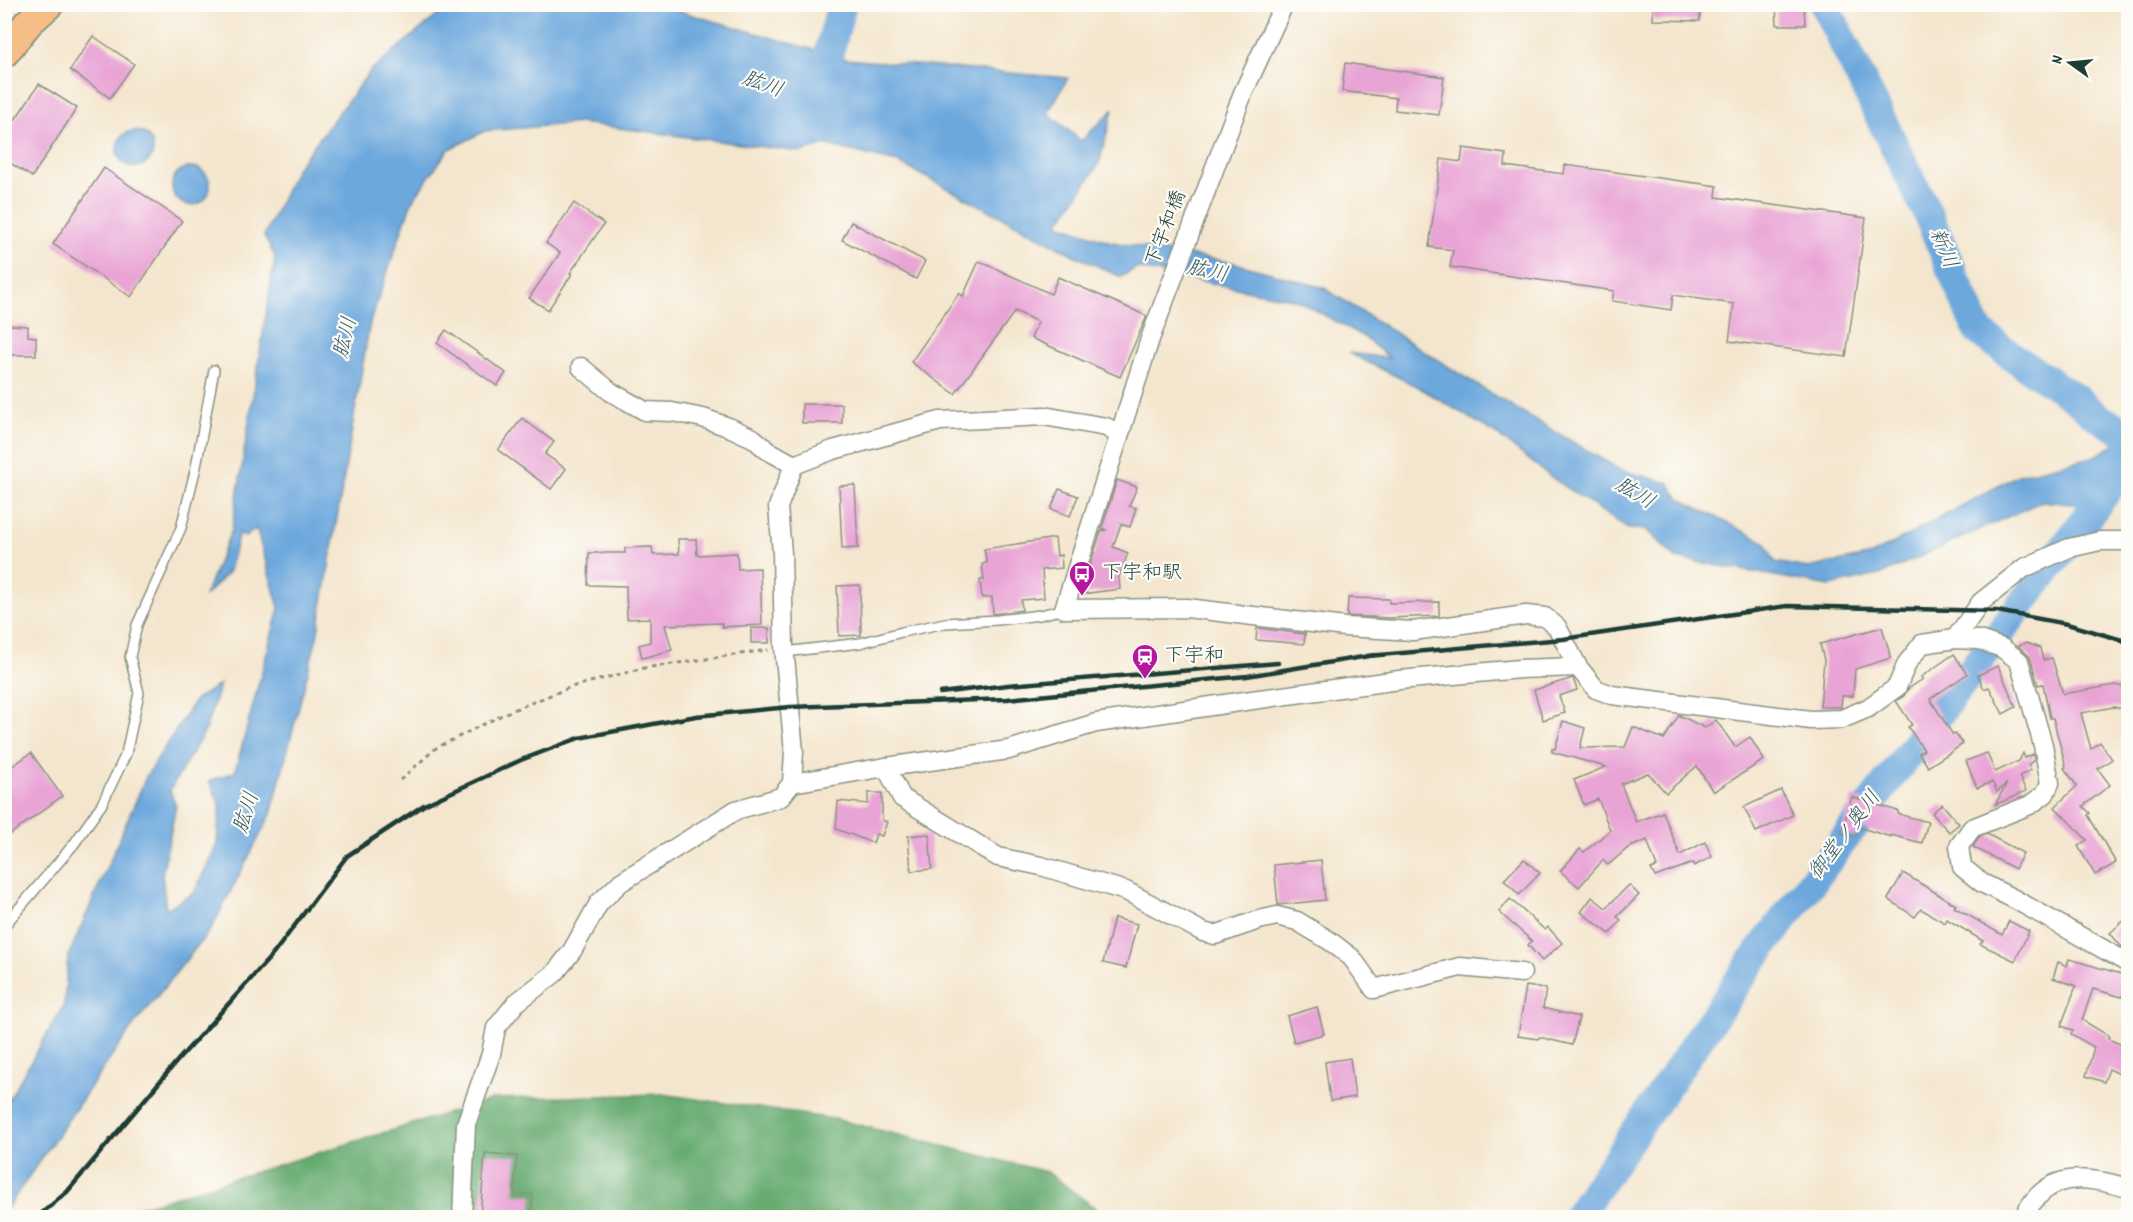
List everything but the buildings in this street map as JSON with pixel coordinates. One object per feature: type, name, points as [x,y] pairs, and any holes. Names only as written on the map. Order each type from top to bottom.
[{"type":"main road","points":[[4,53],[28,23],[49,4]]},
{"type":"street","name":"下宇和橋","points":[[1064,609],[1150,339],[1243,93],[1284,4]]},
{"type":"street","points":[[581,366],[611,392],[645,411],[672,412],[703,418],[731,428],[753,438],[767,450],[794,465]]},
{"type":"street","points":[[462,1218],[465,1124],[491,1054],[496,1028],[516,1003],[555,973],[572,951],[599,903],[621,882],[735,810],[781,797],[792,783],[794,752],[784,650],[782,553],[778,507],[794,465],[833,450],[940,421],[1044,416],[1106,427],[1119,434]]},
{"type":"street","points":[[1955,639],[1981,602],[2024,568],[2069,548],[2100,542],[2128,541]]},
{"type":"street","points":[[1064,609],[1187,608],[1345,627],[1413,631],[1526,615],[1545,617],[1557,627],[1578,668],[1596,689],[1612,695],[1811,720],[1842,719],[1868,708],[1896,687],[1907,663],[1922,644],[1955,639],[1979,640],[2002,648],[2019,661],[2043,745],[2050,783],[2045,794],[2030,805],[1972,828],[1959,846],[1962,867],[1982,884],[2016,900],[2128,963]]},
{"type":"street","points":[[792,783],[1009,750],[1096,723],[1399,680],[1520,669],[1578,668]]},
{"type":"street","points":[[886,767],[902,798],[998,856],[1126,891],[1203,932],[1215,935],[1277,916],[1297,921],[1330,941],[1352,958],[1374,989],[1460,967],[1522,973]]},
{"type":"street","points":[[2023,1218],[2028,1207],[2046,1187],[2072,1178],[2107,1182],[2128,1188]]},
{"type":"lane","points":[[4,926],[74,844],[102,804],[126,754],[139,693],[130,657],[137,625],[181,528],[196,466],[214,370]]},
{"type":"lane","points":[[784,650],[860,643],[945,623],[1009,619],[1064,609]]},
{"type":"path","points":[[400,780],[436,748],[508,712],[571,687],[644,668],[784,650]]},
{"type":"green space","points":[[662,1094],[835,1119],[1047,1172],[1104,1217],[104,1218],[494,1099]]},
{"type":"water","name":"肱川","points":[[450,5],[658,5],[846,59],[1068,78],[1048,113],[1081,141],[1113,110],[1099,164],[1058,224],[1111,242],[1235,263],[1324,288],[1490,393],[1620,470],[1669,483],[1680,499],[1765,542],[1775,562],[1808,568],[1872,555],[2018,475],[2093,457],[2128,437],[2128,487],[2082,505],[2042,501],[1882,574],[1830,586],[1676,558],[1645,529],[1628,529],[1551,477],[1495,433],[1420,388],[1349,353],[1389,358],[1364,337],[1297,300],[1136,268],[1121,277],[1074,255],[897,162],[827,145],[801,152],[581,123],[485,131],[448,150],[412,201],[370,322],[317,637],[271,814],[211,929],[130,1030],[5,1211],[5,1106],[64,1005],[68,957],[147,775],[195,700],[220,684],[205,731],[170,790],[176,806],[162,874],[166,909],[194,893],[217,844],[220,805],[209,781],[235,772],[279,608],[256,528],[246,537],[239,533],[229,571],[204,597],[232,529],[275,257],[264,236],[296,169],[371,70]]},
{"type":"water","points":[[135,131],[148,136],[153,149],[148,162],[135,167],[122,162],[117,149],[122,136]]},
{"type":"water","points":[[191,167],[198,168],[204,173],[209,179],[209,193],[204,199],[198,204],[191,205],[184,204],[178,199],[173,193],[172,186],[173,179],[178,173],[184,168]]},
{"type":"waterway","points":[[818,94],[842,4]]},
{"type":"waterway","name":"新川","points":[[1824,4],[1925,208],[1978,331],[2075,398],[2096,416],[2128,434]]},
{"type":"waterway","name":"御堂ノ奥川","points":[[1576,1218],[1750,964],[2128,463]]},
{"type":"railway","points":[[1368,656],[1563,639],[1787,606],[1997,611],[2067,624],[2122,640],[2128,644]]},
{"type":"railway","points":[[36,1218],[67,1192],[178,1060],[274,953],[347,856],[424,805],[521,760],[579,738],[696,716],[790,707],[1007,699],[1247,676],[1375,655]]},
{"type":"railway","points":[[940,693],[1008,685],[1278,663]]},
{"type":"place","name":"下宇和駅","points":[[1082,597]]},
{"type":"place","name":"下宇和","points":[[1145,680]]}]
